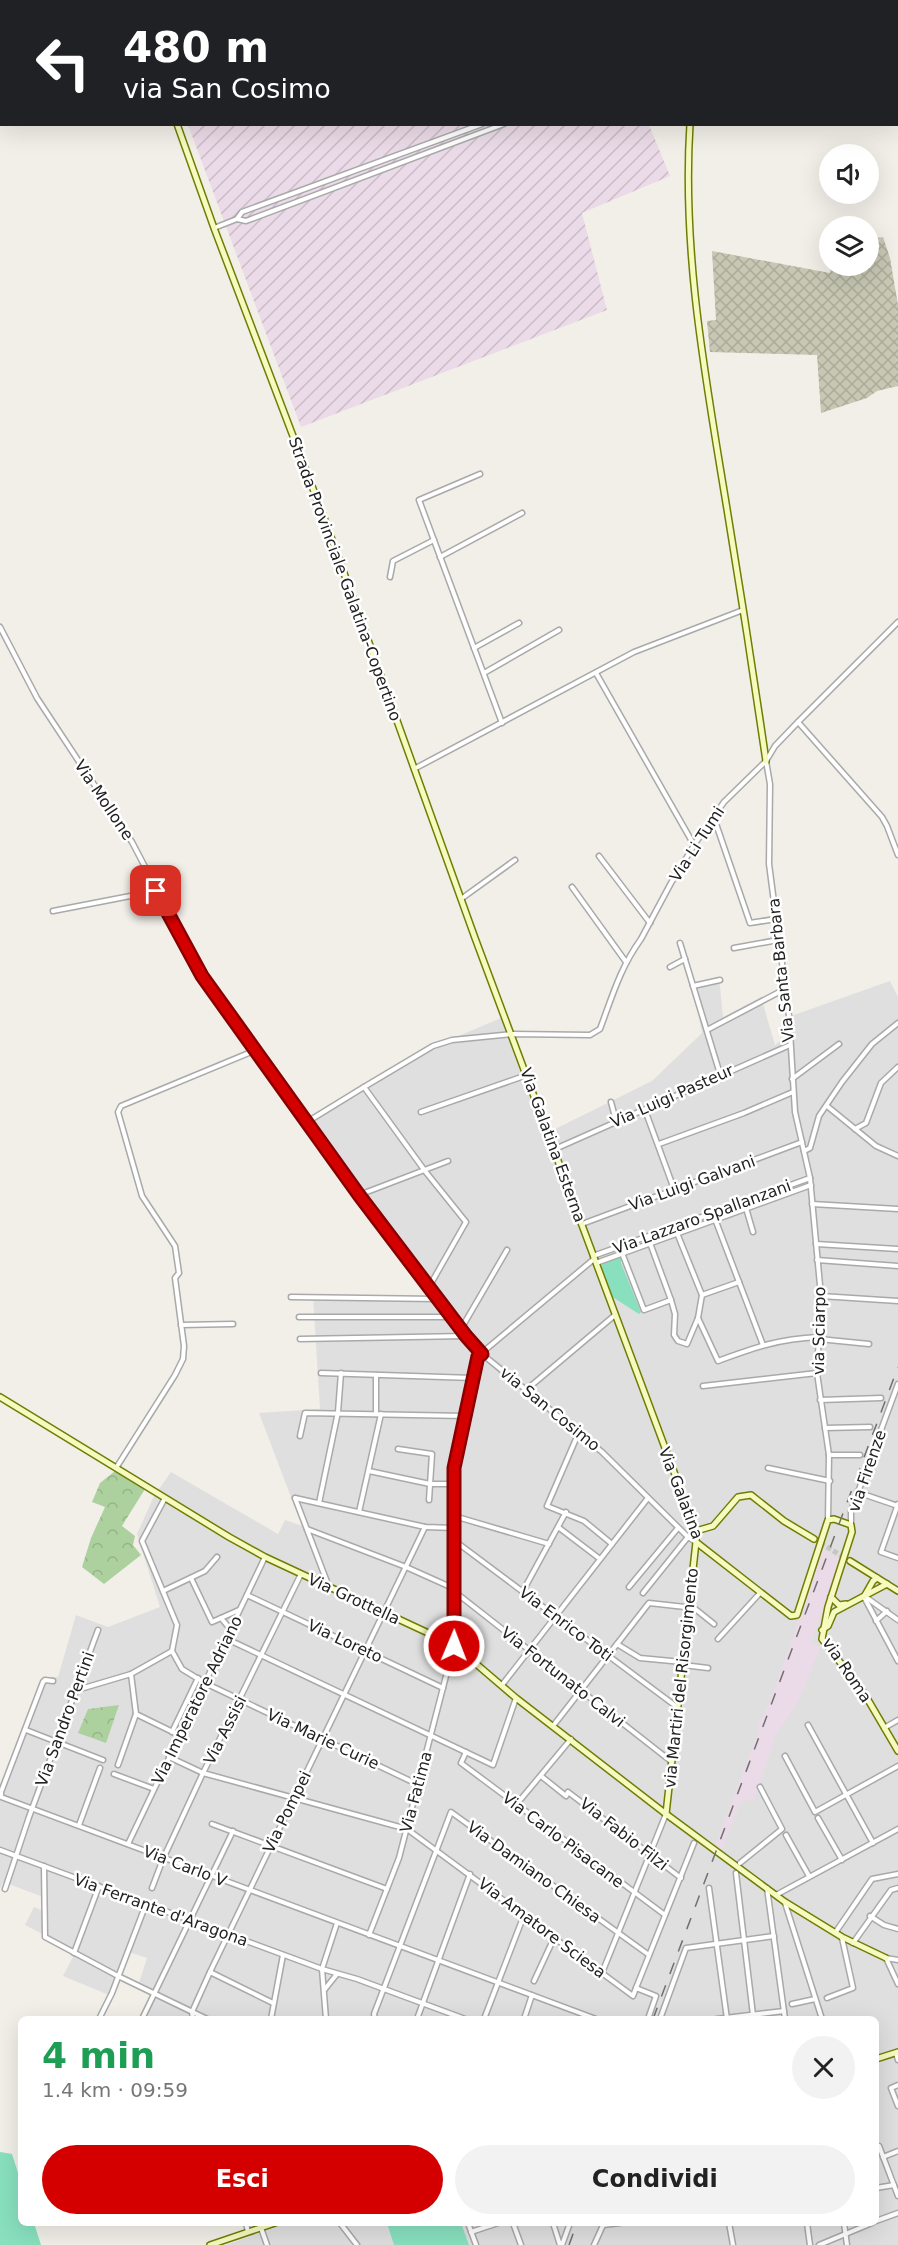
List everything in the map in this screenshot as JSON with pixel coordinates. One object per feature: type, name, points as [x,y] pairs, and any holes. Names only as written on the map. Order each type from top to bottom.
[{"type":"street","name":"Strada Provinciale Galatina-Copertino","points":[[178,126],[326,523],[512,1034]]},
{"type":"street","points":[[214,228],[237,219],[242,212],[477,126]]},
{"type":"street","points":[[237,219],[246,221],[499,126]]},
{"type":"street","points":[[690,126],[688,186],[690,262],[766,761]]},
{"type":"street","points":[[480,474],[419,500],[502,723]]},
{"type":"street","points":[[440,557],[522,513]]},
{"type":"street","points":[[390,577],[393,561],[434,540]]},
{"type":"street","points":[[414,769],[634,652],[743,610]]},
{"type":"street","name":"Via Li Tumi","points":[[512,1034],[590,1035],[600,1029],[616,982],[626,962],[694,845],[724,802],[766,761],[775,746],[798,722],[898,622]]},
{"type":"street","points":[[474,648],[519,623]]},
{"type":"street","name":"Via Mollone","points":[[0,627],[37,698],[132,842],[202,976],[307,1122]]},
{"type":"street","points":[[484,673],[559,630]]},
{"type":"street","points":[[596,674],[694,845]]},
{"type":"street","points":[[798,722],[882,817],[898,855]]},
{"type":"street","name":"Via Santa Barbara","points":[[766,761],[770,784],[769,864],[785,989],[795,1112],[810,1178]]},
{"type":"street","points":[[714,818],[750,923],[776,919]]},
{"type":"street","points":[[599,856],[650,923]]},
{"type":"street","points":[[461,899],[515,861]]},
{"type":"street","points":[[572,887],[626,962]]},
{"type":"street","points":[[54,911],[156,891]]},
{"type":"street","points":[[734,948],[778,940]]},
{"type":"street","points":[[680,943],[720,1074]]},
{"type":"street","points":[[670,967],[685,959]]},
{"type":"street","points":[[693,986],[720,980]]},
{"type":"street","points":[[706,1030],[785,989]]},
{"type":"street","points":[[804,1150],[810,1148],[819,1116],[862,1055],[898,1023]]},
{"type":"street","points":[[307,1122],[433,1046],[452,1040],[512,1034]]},
{"type":"street","name":"Via Galatina Esterna","points":[[512,1034],[594,1259]]},
{"type":"street","points":[[792,1079],[839,1044]]},
{"type":"street","name":"Via Luigi Pasteur","points":[[555,1149],[720,1074],[790,1045]]},
{"type":"street","points":[[116,1468],[183,1359],[184,1346],[175,1278],[179,1273],[175,1246],[142,1196],[118,1112],[121,1106],[256,1050]]},
{"type":"street","points":[[855,1129],[866,1123],[881,1083],[898,1067]]},
{"type":"street","points":[[421,1112],[527,1075]]},
{"type":"street","points":[[364,1087],[424,1171],[466,1222],[429,1287]]},
{"type":"street","points":[[659,1144],[744,1113],[793,1092]]},
{"type":"street","points":[[611,1102],[616,1121]]},
{"type":"street","points":[[826,1106],[876,1146],[898,1156]]},
{"type":"street","points":[[645,1110],[674,1189]]},
{"type":"street","name":"via San Cosimo","points":[[307,1122],[451,1317],[482,1354],[579,1432],[688,1537],[696,1542]]},
{"type":"street","name":"Via Luigi Galvani","points":[[582,1224],[802,1142]]},
{"type":"street","points":[[359,1195],[448,1161]]},
{"type":"street","name":"via Sciarpo","points":[[810,1178],[821,1296],[817,1373],[829,1455],[828,1520]]},
{"type":"street","name":"Via Lazzaro Spallanzani","points":[[594,1259],[810,1178]]},
{"type":"street","name":"Via Lazzaro Spallanzani","points":[[594,1259],[622,1253],[811,1185]]},
{"type":"street","points":[[812,1204],[898,1209]]},
{"type":"street","points":[[746,1208],[753,1232]]},
{"type":"street","points":[[715,1219],[763,1345]]},
{"type":"street","points":[[651,1243],[675,1314],[674,1335],[678,1341],[687,1344],[698,1318],[702,1296],[677,1233]]},
{"type":"street","points":[[816,1244],[898,1249]]},
{"type":"street","points":[[461,1329],[507,1250]]},
{"type":"street","points":[[622,1253],[644,1310],[671,1300]]},
{"type":"street","points":[[482,1354],[594,1259]]},
{"type":"street","name":"Via Galatina","points":[[594,1259],[696,1531],[696,1542],[791,1616],[797,1614],[828,1520]]},
{"type":"street","points":[[817,1260],[898,1266]]},
{"type":"street","points":[[702,1296],[739,1282]]},
{"type":"street","points":[[821,1296],[898,1301]]},
{"type":"street","points":[[291,1297],[438,1299]]},
{"type":"street","points":[[526,1390],[615,1315]]},
{"type":"street","points":[[300,1317],[451,1317]]},
{"type":"street","points":[[698,1318],[718,1361],[787,1339],[819,1338],[869,1344]]},
{"type":"street","points":[[181,1325],[233,1324]]},
{"type":"street","points":[[300,1339],[466,1336]]},
{"type":"street","name":"Via Fatima","points":[[369,1935],[407,1829],[454,1646],[453,1484],[456,1456],[478,1356],[482,1354]]},
{"type":"street","points":[[321,1372],[474,1378]]},
{"type":"street","points":[[703,1386],[817,1373]]},
{"type":"street","points":[[319,1503],[338,1412],[341,1374]]},
{"type":"street","points":[[359,1512],[369,1471],[378,1414],[376,1375]]},
{"type":"street","name":"via Firenze","points":[[851,1525],[851,1510],[857,1492],[898,1384]]},
{"type":"street","name":"Via Grottella","points":[[0,1397],[265,1557],[454,1646],[516,1698],[716,1852],[785,1902],[842,1937],[886,1958]]},
{"type":"street","points":[[820,1400],[881,1398]]},
{"type":"street","points":[[892,1402],[898,1404]]},
{"type":"street","points":[[300,1436],[305,1413],[466,1416]]},
{"type":"street","points":[[825,1428],[870,1427]]},
{"type":"street","points":[[579,1432],[547,1506],[584,1521],[612,1544]]},
{"type":"street","points":[[398,1449],[432,1454],[429,1500]]},
{"type":"street","points":[[829,1455],[860,1455]]},
{"type":"street","points":[[768,1467],[830,1481]]},
{"type":"street","points":[[369,1471],[430,1484],[453,1484]]},
{"type":"street","points":[[857,1492],[898,1505],[881,1552],[898,1558]]},
{"type":"street","points":[[696,1531],[713,1526],[738,1497],[751,1495],[771,1512],[814,1539]]},
{"type":"street","points":[[76,1691],[131,1674],[172,1651],[177,1625],[141,1541],[165,1498]]},
{"type":"street","points":[[330,1587],[295,1498],[425,1527],[454,1528]]},
{"type":"street","points":[[502,1684],[648,1498]]},
{"type":"street","points":[[523,1591],[566,1512]]},
{"type":"street","points":[[454,1516],[549,1544]]},
{"type":"street","points":[[828,1520],[851,1525]]},
{"type":"street","name":"via Roma","points":[[851,1525],[850,1541],[828,1607],[822,1639],[864,1693],[898,1751]]},
{"type":"street","name":"Via Pompei","points":[[192,2012],[382,1612],[425,1527]]},
{"type":"street","points":[[558,1527],[600,1559]]},
{"type":"street","points":[[629,1587],[679,1527]]},
{"type":"street","name":"Via Fortunato Calvi","points":[[307,1528],[406,1567],[455,1591],[672,1762]]},
{"type":"street","points":[[643,1593],[688,1537]]},
{"type":"street","name":"Via Enrico Toti","points":[[454,1540],[678,1707]]},
{"type":"street","name":"via Martiri del Risorgimento","points":[[666,1814],[696,1542]]},
{"type":"street","points":[[163,1591],[206,1571],[217,1557]]},
{"type":"street","name":"Via Imperatore Adriano","points":[[128,1844],[265,1557]]},
{"type":"street","points":[[850,1562],[898,1590]]},
{"type":"street","points":[[866,1571],[870,1591]]},
{"type":"street","name":"Via Assisi","points":[[152,1888],[163,1858],[203,1773],[301,1574]]},
{"type":"street","points":[[191,1578],[212,1622],[240,1609]]},
{"type":"street","points":[[822,1630],[828,1626],[834,1612],[864,1597],[877,1578]]},
{"type":"street","points":[[870,1591],[887,1584]]},
{"type":"street","points":[[718,1639],[760,1593]]},
{"type":"street","name":"Via Loreto","points":[[247,1595],[443,1688]]},
{"type":"street","points":[[831,1597],[839,1605]]},
{"type":"street","points":[[864,1597],[898,1620]]},
{"type":"street","points":[[864,1597],[898,1661]]},
{"type":"street","points":[[553,1726],[649,1603],[694,1608],[714,1624]]},
{"type":"street","points":[[828,1607],[848,1604]]},
{"type":"street","points":[[828,1607],[834,1612]]},
{"type":"street","points":[[876,1621],[886,1611]]},
{"type":"street","points":[[221,1618],[231,1630]]},
{"type":"street","name":"Via Sandro Pertini","points":[[5,1889],[15,1855],[98,1630]]},
{"type":"street","points":[[227,1639],[493,1765],[516,1698]]},
{"type":"street","points":[[616,1644],[640,1658],[708,1668]]},
{"type":"street","name":"Via Marie Curie","points":[[172,1651],[182,1669],[205,1683],[419,1785]]},
{"type":"street","points":[[118,1765],[136,1714],[131,1674]]},
{"type":"street","points":[[172,1732],[198,1678]]},
{"type":"street","points":[[1,1797],[43,1682],[53,1681]]},
{"type":"street","points":[[136,1714],[179,1736]]},
{"type":"street","points":[[884,1728],[898,1720]]},
{"type":"street","points":[[808,1725],[873,1842]]},
{"type":"street","points":[[26,1730],[103,1760]]},
{"type":"street","points":[[516,1805],[571,1739]]},
{"type":"street","name":"Via Carlo Pisacane","points":[[466,1752],[461,1763],[665,1915]]},
{"type":"street","points":[[785,1756],[815,1812],[898,1766]]},
{"type":"street","points":[[169,1757],[203,1773],[407,1829]]},
{"type":"street","points":[[79,1825],[100,1768]]},
{"type":"street","points":[[114,1774],[154,1789]]},
{"type":"street","name":"Via Fabio Filzi","points":[[541,1776],[566,1796],[568,1792],[681,1878]]},
{"type":"street","points":[[740,1863],[782,1828],[760,1787]]},
{"type":"street","name":"Via Carlo V","points":[[1,1797],[498,1982],[583,2016]]},
{"type":"street","name":"Via Damiano Chiesa","points":[[436,1850],[451,1812],[649,1955]]},
{"type":"street","points":[[602,1973],[666,1814]]},
{"type":"street","points":[[818,1818],[842,1860]]},
{"type":"street","points":[[212,1824],[387,1889]]},
{"type":"street","name":"Via Amatore Sciesa","points":[[407,1829],[633,1996],[636,1988],[656,1996],[649,2016]]},
{"type":"street","points":[[776,1895],[898,1829]]},
{"type":"street","points":[[143,2016],[233,1831]]},
{"type":"street","points":[[786,1835],[809,1876]]},
{"type":"street","points":[[636,1988],[694,1843]]},
{"type":"street","name":"Via Ferrante d'Aragona","points":[[0,1850],[283,1955],[457,2016]]},
{"type":"street","points":[[374,2016],[436,1850]]},
{"type":"street","points":[[44,1866],[45,1937],[201,2016]]},
{"type":"street","points":[[736,1873],[753,2015]]},
{"type":"street","points":[[418,2016],[470,1874]]},
{"type":"street","points":[[835,1933],[872,1880],[898,1874]]},
{"type":"street","points":[[74,1953],[99,1886]]},
{"type":"street","points":[[709,1888],[727,2016]]},
{"type":"street","points":[[767,1888],[785,2016]]},
{"type":"street","points":[[853,1943],[870,1916],[891,1890],[898,1888]]},
{"type":"street","points":[[785,1902],[821,2016]]},
{"type":"street","points":[[100,2016],[146,1904]]},
{"type":"street","points":[[485,2016],[524,1915]]},
{"type":"street","points":[[870,1916],[898,1929]]},
{"type":"street","points":[[326,2016],[322,1969],[337,1923]]},
{"type":"street","points":[[661,2016],[686,1948],[774,1936]]},
{"type":"street","points":[[826,1998],[853,1988],[842,1937]]},
{"type":"street","points":[[534,1981],[554,1938]]},
{"type":"street","points":[[271,2016],[283,1955]]},
{"type":"street","points":[[886,1958],[898,1960]]},
{"type":"street","points":[[886,1958],[898,1984]]},
{"type":"street","points":[[210,1972],[273,2002]]},
{"type":"street","points":[[324,1990],[337,1973]]},
{"type":"street","points":[[525,2016],[532,1995]]},
{"type":"street","points":[[792,2004],[815,1999]]},
{"type":"street","points":[[744,2016],[784,2011]]},
{"type":"street","points":[[192,2012],[193,2016]]},
{"type":"street","points":[[879,2058],[897,2055]]},
{"type":"street","points":[[898,2085],[891,2088],[898,2106]]},
{"type":"street","points":[[879,2150],[898,2196]]},
{"type":"street","points":[[883,2157],[898,2151]]},
{"type":"street","points":[[879,2188],[894,2185]]},
{"type":"street","points":[[879,2220],[898,2213]]},
{"type":"street","points":[[247,2226],[248,2232]]},
{"type":"street","points":[[210,2245],[227,2242],[267,2226]]},
{"type":"street","points":[[342,2226],[357,2245]]},
{"type":"street","points":[[469,2226],[476,2245]]},
{"type":"street","points":[[471,2232],[489,2226]]},
{"type":"street","points":[[514,2226],[520,2245]]},
{"type":"street","points":[[554,2226],[561,2245]]},
{"type":"street","points":[[561,2245],[569,2226]]},
{"type":"street","points":[[594,2245],[603,2226]]},
{"type":"street","points":[[730,2226],[733,2245]]},
{"type":"street","points":[[807,2226],[810,2245]]},
{"type":"street","points":[[844,2226],[847,2245]]},
{"type":"street","points":[[819,2245],[864,2226]]},
{"type":"street","points":[[261,2228],[267,2245]]},
{"type":"shaded area","points":[[188,126],[649,126],[670,176],[582,213],[607,310],[301,427]]},
{"type":"shaded area","points":[[883,237],[890,258],[898,305],[898,386],[877,391],[867,398],[821,413],[817,355],[710,352],[707,321],[716,320],[712,251],[819,271],[819,276],[879,276],[879,238]]},
{"type":"shaded area","points":[[719,977],[723,1017],[761,997],[775,1045],[786,1036],[791,1016],[890,981],[898,997],[898,2245],[226,2245],[251,2236],[249,2226],[879,2226],[879,2016],[145,2016],[157,1991],[139,1983],[147,1958],[126,1951],[109,1995],[63,1976],[76,1951],[25,1925],[34,1907],[46,1912],[46,1898],[3,1882],[0,1889],[0,1788],[42,1677],[58,1677],[76,1615],[108,1627],[160,1607],[137,1534],[154,1496],[171,1472],[278,1534],[285,1520],[302,1526],[259,1413],[320,1409],[313,1296],[429,1296],[305,1125],[442,1043],[501,1018],[547,1133],[652,1081],[702,1033],[692,983]]},
{"type":"shaded area","points":[[822,1549],[841,1561],[811,1643],[820,1647],[799,1700],[776,1735],[754,1800],[741,1801],[721,1851],[718,1850],[715,1858],[713,1857],[718,1838],[759,1730],[758,1721],[763,1717],[788,1652]]},
{"type":"green space","points":[[621,1256],[621,1263],[641,1312],[639,1314],[611,1296],[601,1267],[603,1263]]},
{"type":"green space","points":[[115,1471],[145,1489],[122,1526],[135,1536],[133,1545],[141,1555],[104,1584],[82,1567],[91,1538],[105,1507],[92,1502],[100,1483]]},
{"type":"green space","points":[[119,1705],[106,1743],[78,1733],[88,1709]]},
{"type":"green space","points":[[0,2152],[12,2154],[18,2173],[18,2226],[35,2226],[41,2245],[0,2245]]},
{"type":"green space","points":[[388,2226],[462,2226],[469,2245],[394,2245]]},
{"type":"tunnel","points":[[814,1539],[850,1561]]},
{"type":"railway","points":[[654,2016],[898,1367]]},
{"type":"railway","points":[[569,2245],[576,2226]]},
{"type":"route","points":[[156,891],[202,976],[369,1209],[482,1354],[478,1356],[454,1468],[454,1646]]}]
